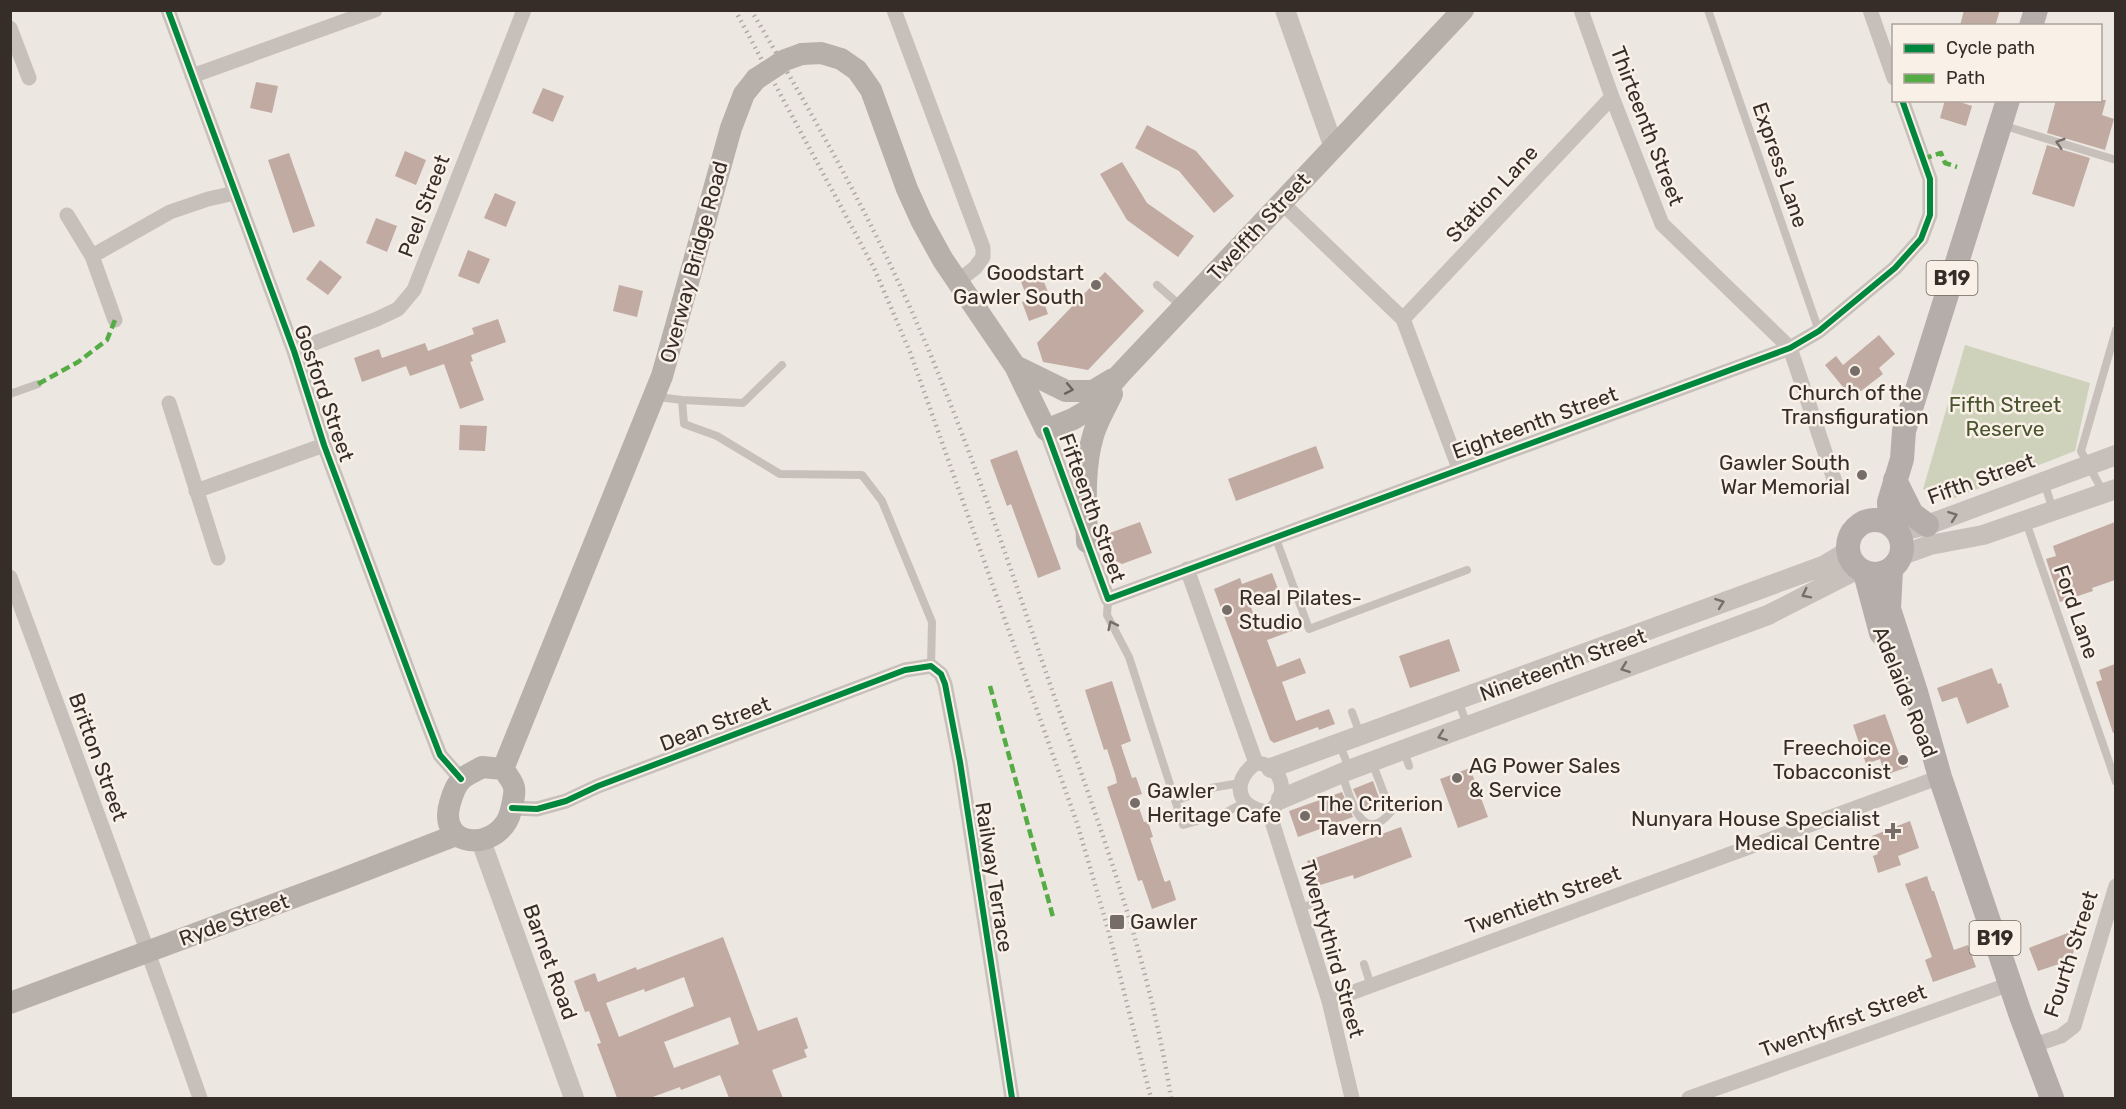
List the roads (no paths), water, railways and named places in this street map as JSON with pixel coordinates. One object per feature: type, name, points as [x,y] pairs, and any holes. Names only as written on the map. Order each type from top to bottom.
[{"type":"main road","name":"Twelfth Street","points":[[1046,430],[1090,409],[1121,373],[1463,10]]},
{"type":"main road","name":"Overway Bridge Road","points":[[503,769],[662,376],[731,128],[744,94],[756,79],[785,60],[802,54],[821,53],[841,59],[857,70],[871,90],[907,189],[922,222],[957,281]]},
{"type":"main road","name":"B19","points":[[1896,562],[1903,546],[1885,525],[1887,460],[1904,431],[2007,102]]},
{"type":"main road","name":"Fifteenth Street","points":[[957,281],[1016,366],[1046,430]]},
{"type":"main road","points":[[1016,366],[1066,391],[1093,391],[1121,373]]},
{"type":"main road","points":[[1087,542],[1085,484],[1093,435],[1121,373]]},
{"type":"main road","name":"B19","points":[[1885,525],[1889,502],[1902,459],[1904,431]]},
{"type":"main road","points":[[1895,480],[1912,514],[1927,525]]},
{"type":"main road","name":"B19","points":[[1857,564],[1852,532],[1885,525]]},
{"type":"main road","points":[[1857,564],[1878,574],[1896,562]]},
{"type":"main road","name":"Adelaide Road","points":[[1896,562],[1889,609],[1940,777]]},
{"type":"main road","name":"Adelaide Road","points":[[1857,564],[1904,696],[1940,777]]},
{"type":"main road","points":[[482,767],[503,769],[515,784],[516,795],[510,816],[495,835],[481,841],[466,841],[456,835],[449,825],[448,811],[452,796],[461,779],[482,767]]},
{"type":"main road","name":"B19","points":[[1940,777],[2010,984],[2052,1098]]},
{"type":"main road","name":"Ryde Street","points":[[10,1003],[456,835]]},
{"type":"street","name":"Gosford Street","points":[[168,10],[294,351],[324,445],[440,755],[461,779]]},
{"type":"street","points":[[192,76],[375,10]]},
{"type":"street","name":"Peel Street","points":[[294,351],[377,319],[398,309],[409,298],[524,10]]},
{"type":"street","points":[[894,10],[982,248],[983,257],[975,268],[957,281]]},
{"type":"street","points":[[1285,10],[1334,148]]},
{"type":"street","name":"Thirteenth Street","points":[[1581,10],[1612,97],[1662,224],[1790,348],[1836,485]]},
{"type":"street","points":[[1870,10],[1892,75]]},
{"type":"street","points":[[10,28],[29,78]]},
{"type":"street","name":"Station Lane","points":[[1403,319],[1612,97]]},
{"type":"street","name":"Eighteenth Street","points":[[1108,598],[1790,348],[1819,331],[1895,268],[1921,239],[1930,215],[1930,179],[1903,102]]},
{"type":"street","points":[[92,256],[170,213],[208,199],[235,193]]},
{"type":"street","points":[[1282,203],[1403,319],[1459,468]]},
{"type":"street","points":[[67,216],[92,256],[114,320]]},
{"type":"street","points":[[169,403],[218,558]]},
{"type":"street","name":"Fifteenth Street","points":[[1046,430],[1108,598]]},
{"type":"street","points":[[196,491],[324,445]]},
{"type":"street","name":"Fifth Street","points":[[1885,525],[1906,530],[1927,525],[2115,455]]},
{"type":"street","points":[[1896,562],[1930,545],[1983,535],[2026,522],[2109,491]]},
{"type":"street","name":"Nineteenth Street","points":[[1275,805],[1345,771],[1372,762],[1406,758],[1467,726],[1683,632],[1823,566],[1857,564]]},
{"type":"street","name":"Nineteenth Street","points":[[1264,765],[1339,743],[1458,700],[1683,632],[1768,615],[1857,564]]},
{"type":"street","points":[[1187,569],[1264,765],[1281,781],[1283,789],[1275,805],[1255,810],[1245,802],[1241,794],[1240,783],[1246,770],[1264,765]]},
{"type":"street","name":"Britton Street","points":[[10,577],[200,1098]]},
{"type":"street","name":"Dean Street","points":[[512,808],[537,809],[566,801],[598,786],[894,675],[930,666]]},
{"type":"street","name":"Railway Terrace","points":[[930,666],[940,674],[945,684],[960,762],[1012,1098]]},
{"type":"street","name":"Twentieth Street","points":[[1329,1001],[1940,777]]},
{"type":"street","name":"Twentythird Street","points":[[1275,805],[1299,908],[1329,1001],[1352,1098]]},
{"type":"street","name":"Barnet Road","points":[[481,841],[574,1098]]},
{"type":"street","name":"Fourth Street","points":[[2032,1046],[2061,1036],[2074,1026],[2115,886]]},
{"type":"street","name":"Twentyfirst Street","points":[[1689,1098],[2010,984]]},
{"type":"lane","name":"Express Lane","points":[[1708,10],[1819,331]]},
{"type":"lane","points":[[2000,125],[2115,160]]},
{"type":"lane","points":[[1157,285],[1183,308]]},
{"type":"lane","points":[[2109,491],[2088,465],[2081,451],[2115,330]]},
{"type":"lane","points":[[654,397],[743,403],[782,365]]},
{"type":"lane","points":[[10,394],[38,384]]},
{"type":"lane","points":[[682,400],[684,424],[717,436],[780,474],[862,475],[882,501],[932,622],[930,666]]},
{"type":"lane","points":[[2044,482],[2054,511]]},
{"type":"lane","name":"Ford Lane","points":[[2026,522],[2115,782]]},
{"type":"lane","points":[[1275,536],[1308,628],[1467,570]]},
{"type":"lane","points":[[1108,598],[1107,615],[1126,648],[1183,825],[1223,814],[1245,802]]},
{"type":"lane","points":[[1458,700],[1467,726]]},
{"type":"lane","points":[[1352,712],[1360,735]]},
{"type":"lane","points":[[1339,743],[1359,816],[1365,824],[1372,826],[1384,820],[1392,812],[1372,762]]},
{"type":"lane","points":[[1175,801],[1210,788],[1240,783]]},
{"type":"lane","points":[[1299,908],[1319,902]]},
{"type":"lane","points":[[1364,964],[1371,986]]},
{"type":"railway","points":[[735,10],[874,268],[910,352],[1077,823],[1108,929],[1151,1098]]},
{"type":"railway","points":[[751,10],[790,76],[881,245],[941,379],[961,430],[1120,890],[1150,993],[1171,1098]]},
{"type":"place","name":"Goodstart Gawler South","points":[[1096,285]]},
{"type":"place","name":"Church of the Transfiguration","points":[[1855,371]]},
{"type":"place","name":"Gawler South War Memorial","points":[[1862,475]]},
{"type":"place","name":"Real Pilates- Studio","points":[[1227,610]]},
{"type":"place","name":"Freechoice Tobacconist","points":[[1903,760]]},
{"type":"place","name":"AG Power Sales & Service","points":[[1457,778]]},
{"type":"place","name":"Gawler Heritage Cafe","points":[[1135,803]]},
{"type":"place","name":"The Criterion Tavern","points":[[1305,816]]},
{"type":"place","name":"Nunyara House Specialist Medical Centre","points":[[1893,831]]},
{"type":"place","name":"Gawler","points":[[1117,922]]},
{"type":"park label","name":"Fifth Street Reserve","points":[[2005,417]]}]
